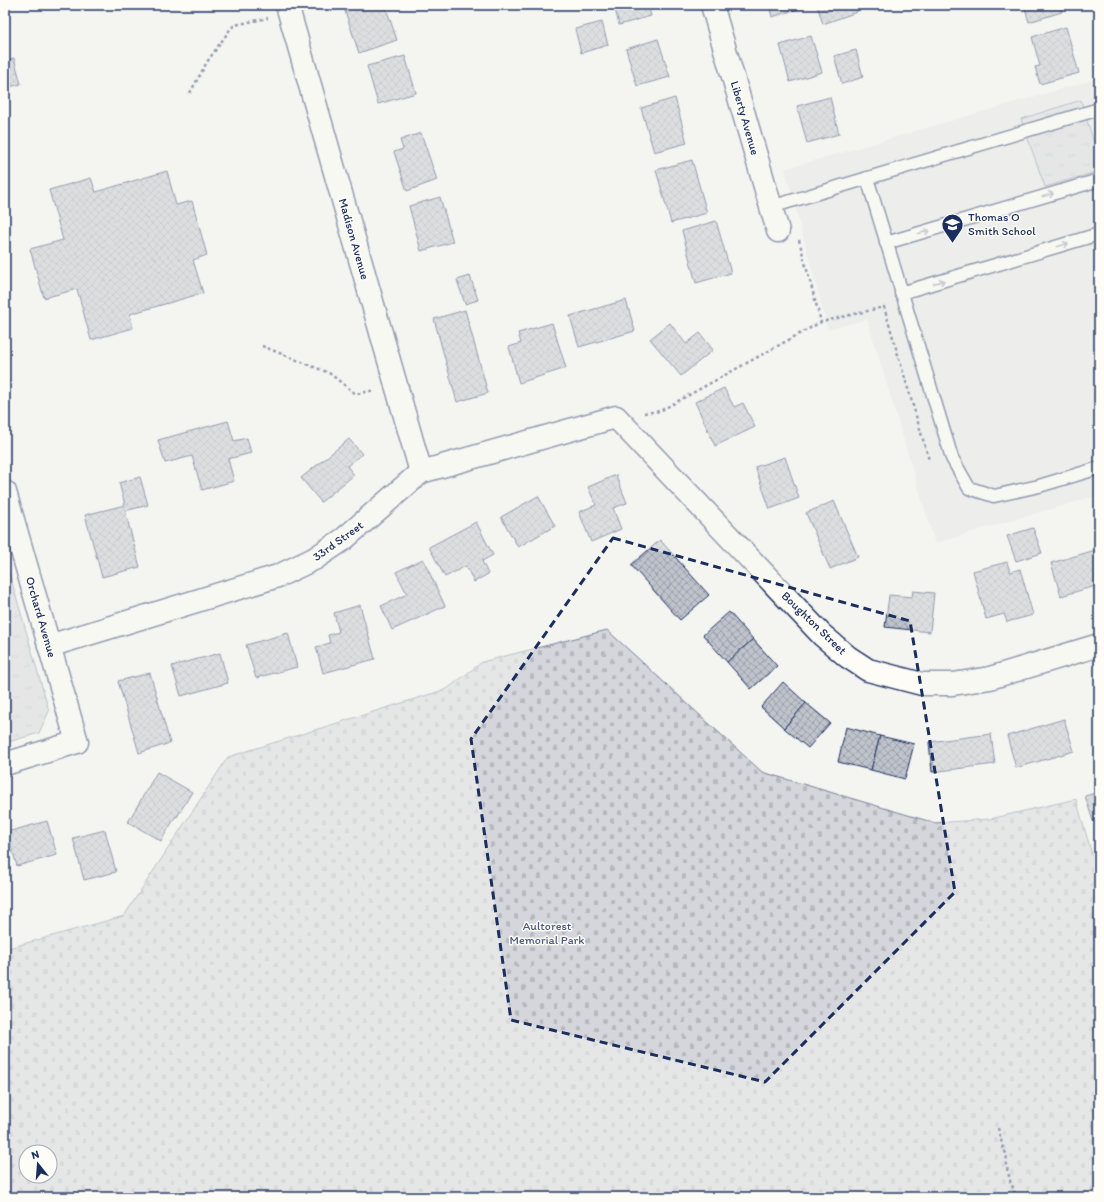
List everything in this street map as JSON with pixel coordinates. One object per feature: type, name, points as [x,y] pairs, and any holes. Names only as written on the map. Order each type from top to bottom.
[{"type":"street","name":"Madison Avenue","points":[[287,5],[421,472]]},
{"type":"street","name":"Liberty Avenue","points":[[712,5],[778,231]]},
{"type":"street","name":"33rd Street","points":[[49,646],[284,574],[314,559],[344,539],[421,472],[616,417]]},
{"type":"street","name":"Boughton Street","points":[[616,417],[822,635],[848,657],[868,670],[922,684],[953,684],[990,678],[1099,645]]},
{"type":"street","name":"Orchard Avenue","points":[[5,492],[77,742],[5,764]]},
{"type":"lane","points":[[771,207],[1099,109]]},
{"type":"lane","points":[[867,178],[952,458],[968,488],[994,496],[1039,486],[1099,468]]},
{"type":"lane","points":[[886,243],[1099,180]]},
{"type":"lane","points":[[901,293],[1099,234]]},
{"type":"path","points":[[190,93],[207,62],[231,28],[235,25],[264,18]]},
{"type":"path","points":[[778,231],[798,236],[821,322]]},
{"type":"path","points":[[616,417],[660,411],[821,322],[884,307],[929,460]]},
{"type":"path","points":[[262,346],[329,373],[356,394],[371,391]]},
{"type":"path","points":[[998,1128],[1003,1148],[1007,1155],[1006,1164],[1015,1197]]},
{"type":"highlighted area","points":[[613,538],[910,621],[955,892],[765,1082],[511,1020],[471,739]]},
{"type":"shaded area","name":"Thomas O Smith School","points":[[1099,78],[1099,495],[935,543],[867,319],[828,330],[785,169]]},
{"type":"green space","points":[[1081,100],[1099,160],[1099,171],[1045,187],[1021,119]]},
{"type":"green space","points":[[5,558],[49,711],[39,733],[5,743]]},
{"type":"green space","name":"Aultorest Memorial Park","points":[[607,630],[762,772],[935,823],[990,819],[1076,799],[1099,879],[1099,1197],[5,1197],[5,949],[124,916],[228,757],[447,689],[482,662]]},
{"type":"building","points":[[343,5],[385,5],[397,40],[359,53]]},
{"type":"building","points":[[614,5],[648,5],[651,16],[619,25]]},
{"type":"building","points":[[769,5],[805,5],[805,7],[772,17]]},
{"type":"building","points":[[817,5],[855,5],[857,12],[823,24]]},
{"type":"building","points":[[1024,5],[1060,5],[1062,12],[1029,22]]},
{"type":"building","points":[[602,22],[608,45],[581,53],[575,29]]},
{"type":"building","points":[[1066,27],[1079,73],[1040,84],[1035,67],[1040,66],[1032,37]]},
{"type":"building","points":[[811,36],[822,72],[790,82],[780,45]]},
{"type":"building","points":[[658,39],[670,77],[637,86],[626,49]]},
{"type":"building","points":[[856,50],[863,77],[842,84],[834,56]]},
{"type":"building","points":[[405,56],[416,93],[378,104],[367,66]]},
{"type":"building","points":[[14,58],[21,84],[5,88],[5,61]]},
{"type":"building","points":[[830,97],[839,134],[807,143],[797,106]]},
{"type":"building","points":[[675,98],[687,143],[654,152],[641,108]]},
{"type":"building","points":[[421,133],[437,180],[407,191],[394,152],[403,149],[400,140]]},
{"type":"building","points":[[692,160],[707,213],[671,223],[656,170]]},
{"type":"building","points":[[167,171],[176,205],[192,201],[207,255],[193,260],[203,293],[130,314],[133,328],[91,340],[77,289],[44,298],[30,249],[63,240],[49,190],[91,178],[96,192]]},
{"type":"building","points":[[440,197],[453,242],[421,251],[409,206]]},
{"type":"building","points":[[716,221],[731,273],[696,283],[682,231]]},
{"type":"building","points":[[470,276],[478,300],[465,304],[457,280]]},
{"type":"building","points":[[626,300],[635,331],[579,347],[570,316]]},
{"type":"building","points":[[465,310],[488,393],[457,402],[434,319]]},
{"type":"building","points":[[552,323],[566,368],[519,383],[509,347],[521,343],[518,333]]},
{"type":"building","points":[[670,323],[686,344],[700,333],[713,350],[681,376],[650,339]]},
{"type":"building","points":[[724,388],[734,407],[743,403],[755,427],[715,446],[695,402]]},
{"type":"building","points":[[228,421],[234,441],[247,438],[251,453],[228,459],[234,481],[202,490],[192,456],[165,463],[158,440]]},
{"type":"building","points":[[349,439],[362,454],[347,466],[354,475],[321,502],[301,478]]},
{"type":"building","points":[[785,457],[799,498],[770,509],[755,467]]},
{"type":"building","points":[[616,475],[627,503],[613,508],[621,529],[591,542],[579,512],[596,505],[588,487]]},
{"type":"building","points":[[140,477],[148,505],[125,511],[140,567],[102,577],[85,515],[125,505],[119,483]]},
{"type":"building","points":[[538,496],[555,526],[518,547],[501,517]]},
{"type":"building","points":[[834,501],[858,557],[830,569],[806,513]]},
{"type":"building","points":[[476,522],[493,555],[482,561],[488,574],[474,582],[466,566],[445,577],[429,547]]},
{"type":"building","points":[[1033,528],[1042,553],[1016,561],[1007,536]]},
{"type":"building","points":[[660,540],[709,595],[680,620],[631,565]]},
{"type":"building","points":[[1099,549],[1099,585],[1061,596],[1051,563]]},
{"type":"building","points":[[423,559],[445,606],[392,630],[381,606],[407,594],[396,572]]},
{"type":"building","points":[[1007,562],[1010,572],[1020,569],[1033,615],[1007,622],[1004,614],[986,619],[973,571]]},
{"type":"building","points":[[913,591],[934,593],[930,632],[885,627],[889,595],[912,597]]},
{"type":"building","points":[[360,605],[375,659],[323,673],[316,647],[330,643],[328,635],[339,632],[334,613]]},
{"type":"building","points":[[729,612],[753,639],[727,662],[703,635]]},
{"type":"building","points":[[288,633],[297,667],[256,678],[246,645]]},
{"type":"building","points":[[753,639],[777,666],[751,689],[727,662]]},
{"type":"building","points":[[220,653],[228,683],[181,696],[172,666]]},
{"type":"building","points":[[150,673],[170,743],[139,753],[118,681]]},
{"type":"building","points":[[783,682],[806,703],[784,728],[761,707]]},
{"type":"building","points":[[806,703],[830,723],[808,748],[784,728]]},
{"type":"building","points":[[1064,719],[1074,751],[1016,768],[1007,736]]},
{"type":"building","points":[[846,727],[880,736],[871,770],[838,762]]},
{"type":"building","points":[[991,734],[995,764],[932,772],[929,742]]},
{"type":"building","points":[[880,736],[914,744],[905,779],[871,770]]},
{"type":"building","points":[[157,772],[192,792],[161,841],[128,822]]},
{"type":"building","points":[[1099,792],[1099,819],[1093,821],[1085,796]]},
{"type":"building","points":[[47,821],[57,855],[17,866],[7,832]]},
{"type":"building","points":[[105,830],[116,872],[84,880],[73,838]]},
{"type":"place","name":"Thomas O Smith School","points":[[952,244]]}]
